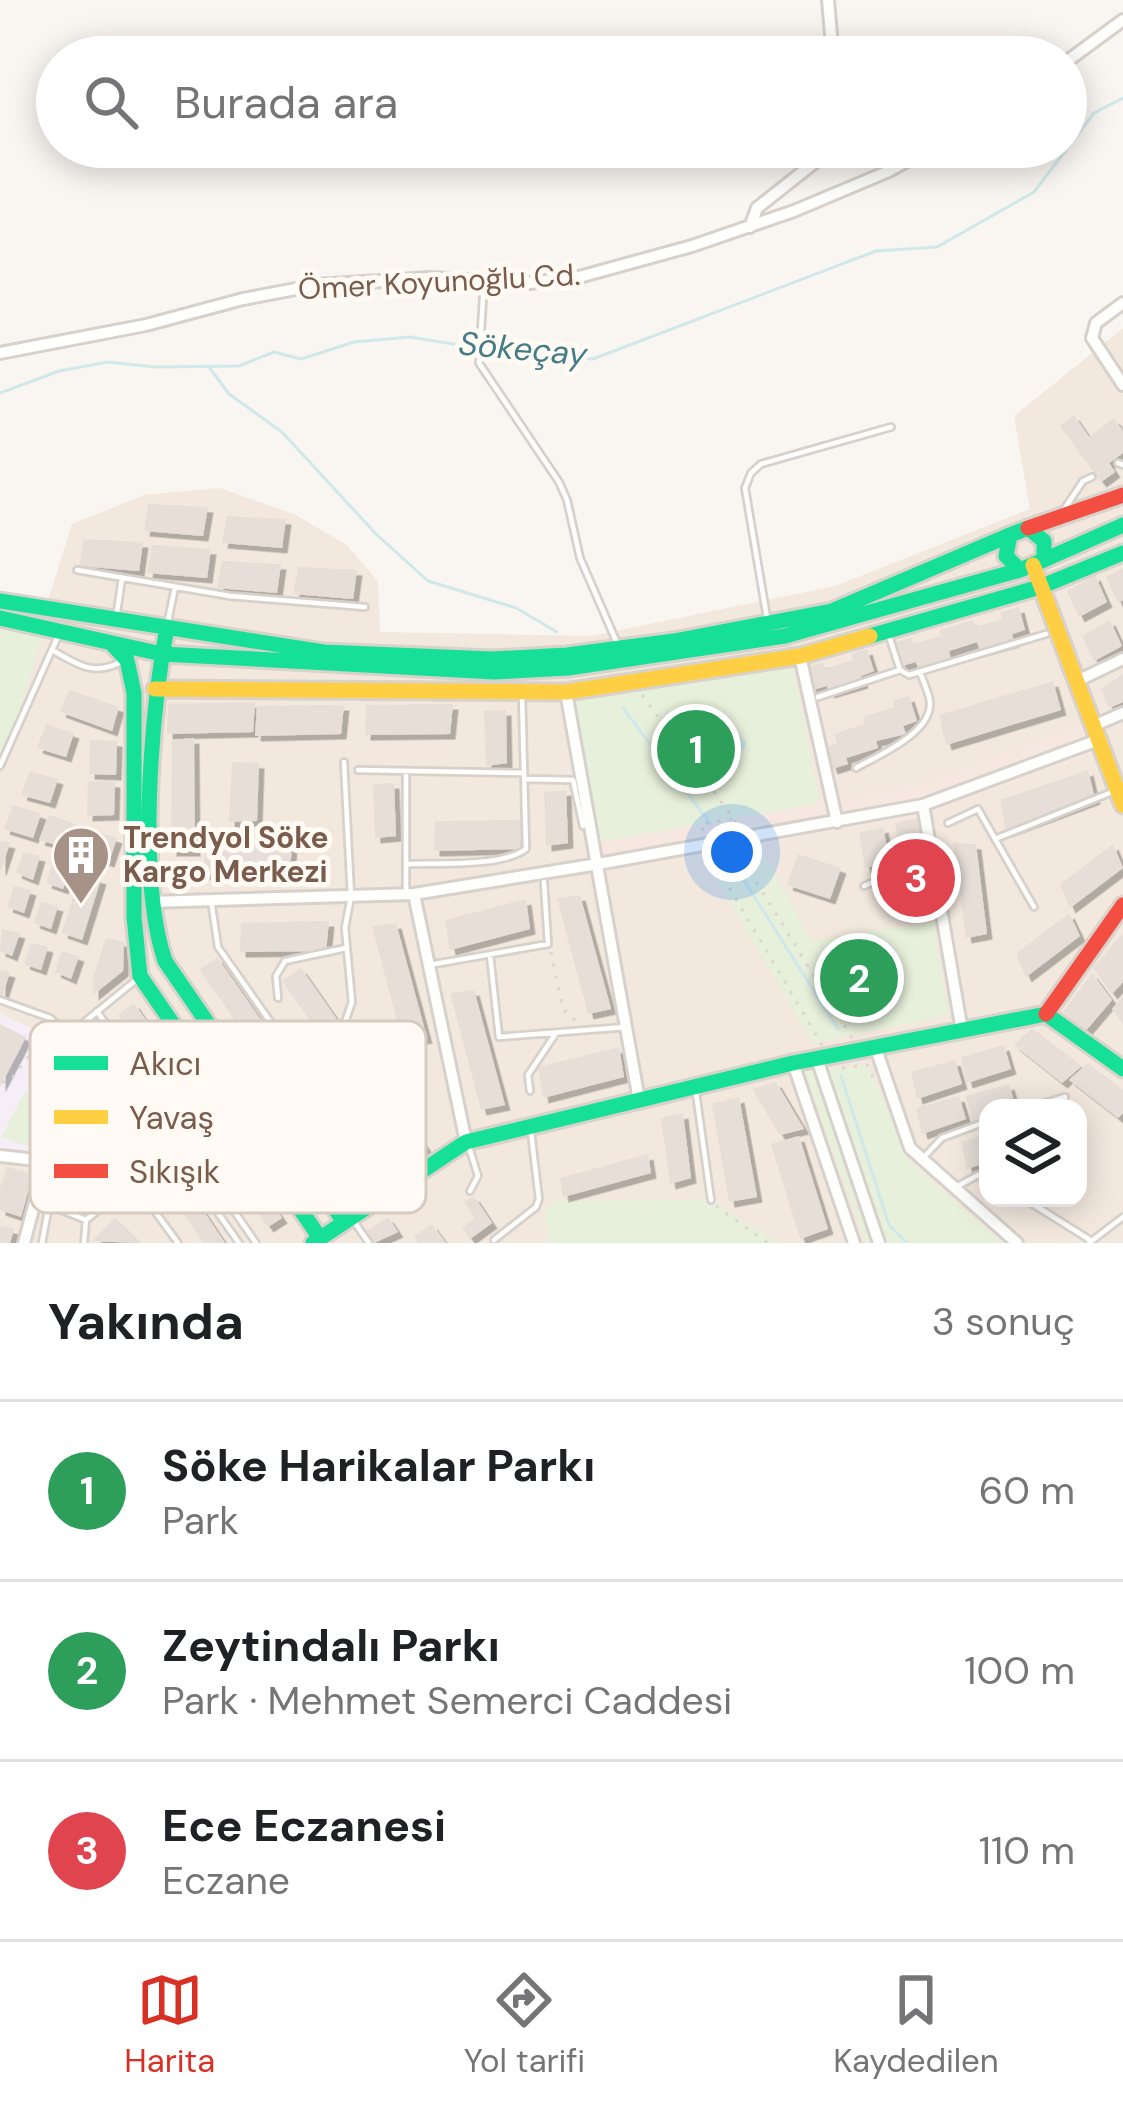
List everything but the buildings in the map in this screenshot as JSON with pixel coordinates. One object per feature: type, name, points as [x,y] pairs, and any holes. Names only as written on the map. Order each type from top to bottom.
[{"type":"street","points":[[828,0],[831,36]]},
{"type":"street","points":[[1087,47],[1123,20]]},
{"type":"street","points":[[750,227],[758,208],[808,168]]},
{"type":"street","name":"Ömer Koyunoğlu Cd.","points":[[0,353],[317,285],[430,278],[529,283],[579,277],[750,227],[896,168]]},
{"type":"street","points":[[1123,303],[1096,322],[1091,338],[1123,385]]},
{"type":"street","points":[[0,601],[324,652],[492,659],[620,648],[832,611],[1010,535],[1123,495]]},
{"type":"street","points":[[0,618],[161,654],[389,669],[568,668],[785,636],[1032,565],[1123,525]]},
{"type":"street","points":[[1028,528],[1044,541],[1032,565],[1119,786]]},
{"type":"street","points":[[1010,535],[1006,556],[1032,565]]},
{"type":"street","points":[[154,689],[566,692],[800,656],[1040,587],[1123,553]]},
{"type":"street","points":[[112,644],[116,618]]},
{"type":"street","points":[[167,626],[154,689],[150,902],[162,954],[209,1021]]},
{"type":"street","points":[[112,644],[127,660],[134,693],[134,917],[140,976],[170,1021]]},
{"type":"street","points":[[800,656],[837,822]]},
{"type":"street","points":[[1077,681],[1123,659]]},
{"type":"street","points":[[566,692],[639,1100]]},
{"type":"street","points":[[150,902],[410,894],[837,822],[922,805],[1095,733],[1123,713]]},
{"type":"street","points":[[922,805],[962,1031]]},
{"type":"street","points":[[410,894],[466,1142]]},
{"type":"street","points":[[426,1168],[466,1142],[530,1126],[793,1063],[868,1055],[1046,1014],[1123,905]]},
{"type":"street","points":[[140,976],[162,954]]},
{"type":"street","points":[[1046,1014],[1121,1063]]},
{"type":"street","points":[[868,1055],[910,1148],[1017,1243]]},
{"type":"street","points":[[820,1058],[879,1243]]},
{"type":"street","points":[[793,1063],[854,1243]]},
{"type":"street","points":[[0,1156],[30,1159]]},
{"type":"street","points":[[24,1243],[32,1213]]},
{"type":"street","points":[[299,1213],[317,1240],[358,1213]]},
{"type":"street","points":[[343,1213],[348,1220]]},
{"type":"lane","points":[[484,281],[479,363],[568,500],[580,558],[620,648]]},
{"type":"lane","points":[[768,623],[745,488],[751,472],[761,464],[891,428]]},
{"type":"lane","points":[[1060,516],[1083,482],[1092,477]]},
{"type":"lane","points":[[77,570],[230,596],[365,608]]},
{"type":"lane","points":[[116,618],[122,578]]},
{"type":"lane","points":[[167,626],[175,587]]},
{"type":"lane","points":[[0,766],[61,630]]},
{"type":"lane","points":[[887,631],[900,670],[909,675],[1046,634]]},
{"type":"lane","points":[[52,650],[87,670],[106,670],[127,660]]},
{"type":"lane","points":[[818,697],[900,670]]},
{"type":"lane","points":[[856,767],[909,739],[927,714],[930,703],[920,672]]},
{"type":"lane","points":[[406,864],[485,860],[523,851],[527,845],[522,693]]},
{"type":"lane","points":[[344,762],[351,896],[346,948],[352,1002],[344,1021]]},
{"type":"lane","points":[[358,770],[573,780],[583,826]]},
{"type":"lane","points":[[406,771],[410,894]]},
{"type":"lane","points":[[995,839],[1119,786]]},
{"type":"lane","points":[[948,823],[978,809],[1034,907]]},
{"type":"lane","points":[[864,886],[932,857]]},
{"type":"lane","points":[[429,965],[548,944],[544,881]]},
{"type":"lane","points":[[211,900],[218,946],[270,1021]]},
{"type":"lane","points":[[278,998],[276,976],[285,961],[346,948]]},
{"type":"lane","points":[[490,955],[499,1037],[626,1027]]},
{"type":"lane","points":[[85,1021],[140,976]]},
{"type":"lane","points":[[0,1000],[52,1021]]},
{"type":"lane","points":[[98,1011],[105,1021]]},
{"type":"lane","points":[[530,1090],[529,1075],[556,1033]]},
{"type":"lane","points":[[695,1087],[710,1200]]},
{"type":"lane","points":[[1058,1099],[1065,1097]]},
{"type":"lane","points":[[922,1159],[942,1138],[979,1124]]},
{"type":"lane","points":[[494,1240],[536,1207],[539,1199],[530,1126]]},
{"type":"lane","points":[[466,1142],[478,1176],[470,1190]]},
{"type":"lane","points":[[955,1187],[979,1175]]},
{"type":"lane","points":[[1036,1207],[1089,1242],[1123,1216]]},
{"type":"lane","points":[[42,1243],[48,1213]]},
{"type":"lane","points":[[69,1213],[86,1220]]},
{"type":"lane","points":[[84,1243],[86,1220],[95,1213]]},
{"type":"lane","points":[[156,1213],[178,1243]]},
{"type":"lane","points":[[218,1213],[239,1243]]},
{"type":"lane","points":[[236,1213],[256,1243]]},
{"type":"lane","points":[[348,1220],[369,1243]]},
{"type":"path","points":[[637,681],[637,688],[734,819],[743,860],[868,1055]]},
{"type":"path","points":[[734,819],[701,824],[706,845],[821,1041],[820,1058]]},
{"type":"path","points":[[548,944],[565,1013],[578,1023],[594,1023]]},
{"type":"path","points":[[2,1082],[10,1081],[30,1055]]},
{"type":"path","points":[[710,1200],[768,1243]]},
{"type":"shaded area","points":[[1123,328],[1123,1243],[778,1243],[710,1200],[545,1208],[546,1243],[0,1243],[0,1150],[30,1152],[30,1213],[426,1213],[426,1021],[30,1021],[30,1028],[0,1014],[0,753],[72,524],[144,495],[220,488],[294,514],[347,545],[378,581],[380,632],[591,636],[835,586],[1030,509],[1014,416]]},
{"type":"shaded area","points":[[1091,721],[1102,751],[924,815],[606,874],[598,842],[921,785]]},
{"type":"shaded area","points":[[0,1014],[30,1028],[30,1152],[0,1150]]},
{"type":"green space","points":[[0,618],[45,626],[0,772]]},
{"type":"green space","points":[[783,664],[793,668],[819,799],[812,805],[598,842],[574,699]]},
{"type":"green space","points":[[764,855],[812,941],[933,922],[948,1015],[813,1043],[710,869]]},
{"type":"green space","points":[[868,1065],[909,1161],[1002,1243],[866,1243],[805,1073]]},
{"type":"green space","points":[[25,1092],[30,1095],[30,1147],[1,1137]]},
{"type":"green space","points":[[711,1200],[778,1243],[546,1243],[545,1208],[557,1201]]},
{"type":"water","points":[[737,734],[746,746],[721,774],[700,753],[705,744]]},
{"type":"waterway","name":"Sökeçay","points":[[1087,122],[1094,113],[1123,98]]},
{"type":"waterway","name":"Sökeçay","points":[[0,393],[59,371],[108,362],[239,366],[274,352],[301,359],[354,342],[410,337],[515,354],[593,359],[876,251],[937,247],[1034,192],[1052,168]]},
{"type":"waterway","points":[[209,367],[229,394],[282,432],[376,534],[428,581],[516,608],[557,632]]},
{"type":"waterway","points":[[623,708],[710,823]]},
{"type":"waterway","points":[[733,863],[838,1029]]},
{"type":"waterway","points":[[841,1076],[889,1225],[907,1243]]},
{"type":"traffic: fast","points":[[1044,560],[1123,525]]},
{"type":"traffic: fast","points":[[0,601],[324,652],[492,659],[567,655],[674,641],[832,611],[1010,535],[1028,528],[1044,541],[1044,560],[1020,570],[1006,556],[1010,535]]},
{"type":"traffic: fast","points":[[870,636],[1040,587],[1123,553]]},
{"type":"traffic: fast","points":[[0,618],[162,654],[494,672],[568,668],[785,636],[1020,570]]},
{"type":"traffic: fast","points":[[167,627],[152,749],[151,886],[165,961],[206,1021]]},
{"type":"traffic: fast","points":[[112,644],[127,660],[134,693],[134,917],[140,976],[171,1021]]},
{"type":"traffic: fast","points":[[426,1168],[466,1142],[793,1063],[1046,1014],[1123,1069]]},
{"type":"traffic: fast","points":[[303,1213],[320,1238]]},
{"type":"traffic: fast","points":[[338,1213],[344,1222]]},
{"type":"traffic: fast","points":[[313,1243],[358,1213]]},
{"type":"traffic: slow","points":[[1033,565],[1123,805]]},
{"type":"traffic: slow","points":[[155,689],[566,692],[800,656],[870,636]]},
{"type":"traffic: jam","points":[[1028,528],[1123,495]]},
{"type":"traffic: jam","points":[[1046,1014],[1123,905]]},
{"type":"place","name":"Söke Harikalar Parkı","points":[[696,749]]},
{"type":"place","name":"Ece Eczanesi","points":[[916,878]]},
{"type":"place","name":"Trendyol Söke Kargo Merkezi","points":[[81,906]]},
{"type":"place","name":"Zeytindalı Parkı","points":[[859,978]]}]
